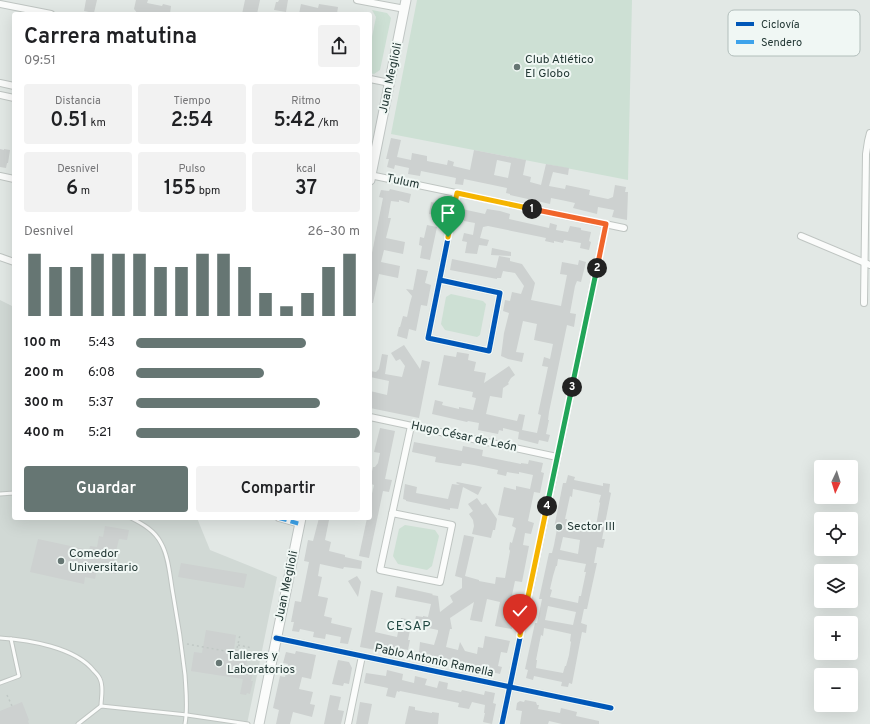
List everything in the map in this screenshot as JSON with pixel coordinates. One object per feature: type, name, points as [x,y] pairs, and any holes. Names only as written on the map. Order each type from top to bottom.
[{"type":"main road","name":"Juan Meglioli","points":[[372,159],[374,141],[390,83],[406,5]]},
{"type":"main road","name":"Juan Meglioli","points":[[259,724],[300,521]]},
{"type":"street","points":[[357,0],[406,5]]},
{"type":"street","points":[[0,4],[41,12]]},
{"type":"street","points":[[372,79],[390,83]]},
{"type":"street","points":[[0,83],[12,86]]},
{"type":"street","points":[[0,95],[12,98]]},
{"type":"street","points":[[864,303],[867,264],[865,221],[866,154],[870,133]]},
{"type":"street","points":[[0,176],[12,179]]},
{"type":"street","name":"Tulum","points":[[372,177],[457,193],[624,228]]},
{"type":"street","points":[[440,280],[500,293],[489,351],[428,338],[457,193]]},
{"type":"street","points":[[865,221],[870,229]]},
{"type":"street","points":[[502,724],[606,224]]},
{"type":"street","points":[[801,236],[867,264]]},
{"type":"street","points":[[0,257],[12,261]]},
{"type":"street","name":"Hugo César de León","points":[[372,417],[558,457]]},
{"type":"street","points":[[392,513],[452,525],[440,582],[380,570],[392,513],[411,426]]},
{"type":"street","name":"Pablo Antonio Ramella","points":[[276,638],[611,708]]},
{"type":"street","points":[[348,724],[362,656]]},
{"type":"lane","points":[[0,494],[12,493]]},
{"type":"lane","points":[[135,520],[146,525],[156,535],[162,544],[167,562],[181,643],[186,694],[187,715],[185,724]]},
{"type":"lane","points":[[0,638],[47,645],[80,658],[90,665],[100,678],[102,687],[101,706]]},
{"type":"lane","points":[[0,683],[19,676],[10,639]]},
{"type":"lane","points":[[78,724],[101,706],[187,715],[248,724]]},
{"type":"path","points":[[181,643],[236,653],[240,635]]},
{"type":"path","points":[[238,645],[252,648]]},
{"type":"path","points":[[7,695],[12,706]]},
{"type":"shaded area","points":[[0,300],[12,306],[12,520],[198,520],[210,550],[277,577],[247,724],[0,724]]},
{"type":"green space","name":"Club Atlético El Globo","points":[[417,0],[632,0],[628,180],[391,134]]},
{"type":"green space","points":[[372,10],[387,13],[391,18],[380,70],[374,74],[372,74],[372,37],[376,17]]},
{"type":"green space","points":[[451,294],[483,301],[486,304],[480,335],[477,337],[445,330],[441,324],[446,297]]},
{"type":"green space","points":[[405,525],[435,530],[439,536],[432,566],[427,570],[398,564],[393,556],[399,529]]},
{"type":"building","points":[[86,0],[97,0],[94,12],[84,11]]},
{"type":"building","points":[[136,0],[148,0],[147,3],[171,6],[170,12],[136,12],[134,9]]},
{"type":"building","points":[[245,0],[260,0],[257,12],[242,12]]},
{"type":"building","points":[[279,0],[288,0],[286,12],[274,10],[276,2]]},
{"type":"building","points":[[301,4],[318,8],[319,4],[338,7],[337,12],[299,12]]},
{"type":"building","points":[[391,138],[401,140],[397,157],[411,160],[412,153],[427,156],[427,161],[447,165],[448,160],[454,162],[453,166],[470,170],[474,150],[526,160],[523,175],[531,177],[530,182],[541,185],[546,164],[569,168],[568,175],[553,172],[549,186],[565,189],[566,185],[590,190],[589,195],[608,199],[613,197],[615,185],[626,187],[625,192],[628,192],[627,220],[612,217],[614,210],[598,207],[597,214],[573,208],[575,203],[566,201],[551,198],[550,204],[510,195],[506,193],[507,188],[464,179],[463,185],[455,184],[456,178],[421,171],[420,176],[408,174],[409,168],[395,165],[394,169],[387,167],[389,159],[386,159]],"holes":[[[497,160],[511,163],[508,178],[494,175]]]},
{"type":"building","points":[[0,149],[10,150],[6,168],[0,167]]},
{"type":"building","points":[[390,189],[411,194],[409,203],[399,200],[399,202],[391,201],[388,218],[391,218],[386,238],[405,242],[403,254],[384,250],[381,262],[400,266],[398,278],[379,274],[372,303],[372,253],[383,198],[379,197],[381,190],[389,191]]},
{"type":"building","points":[[431,202],[442,204],[439,216],[429,214]]},
{"type":"building","points":[[462,209],[485,214],[487,209],[500,211],[510,214],[509,219],[549,228],[550,223],[557,225],[556,230],[568,232],[570,226],[581,228],[581,230],[591,232],[589,250],[580,248],[581,243],[564,240],[563,243],[554,241],[554,243],[545,241],[546,238],[488,226],[483,227],[480,238],[489,240],[487,246],[479,245],[477,254],[465,253],[467,242],[462,241],[464,233],[473,235],[475,223],[464,221],[464,219],[460,218]]},
{"type":"building","points":[[427,225],[437,227],[430,260],[420,258],[422,246],[419,245],[420,237],[424,238]]},
{"type":"building","points":[[492,248],[511,252],[511,256],[491,255]]},
{"type":"building","points":[[499,256],[510,258],[510,261],[522,264],[535,283],[531,300],[561,306],[567,275],[560,274],[562,262],[578,265],[579,260],[586,262],[581,282],[577,281],[575,286],[570,313],[576,314],[574,327],[567,325],[549,412],[546,434],[550,435],[548,442],[539,440],[538,444],[518,439],[519,432],[503,428],[503,431],[499,430],[498,434],[478,430],[479,423],[467,422],[432,414],[435,400],[443,402],[442,405],[459,409],[459,407],[473,410],[476,398],[472,397],[473,392],[438,385],[444,355],[456,357],[457,352],[469,354],[468,360],[476,362],[474,371],[486,373],[484,383],[509,366],[515,375],[511,378],[508,383],[509,384],[503,388],[502,398],[490,396],[486,414],[517,421],[519,414],[525,415],[522,430],[537,433],[541,415],[538,414],[548,367],[542,366],[544,357],[550,359],[553,344],[534,340],[537,324],[523,321],[516,352],[524,353],[522,362],[501,356],[504,333],[509,313],[503,311],[505,300],[510,301],[512,292],[521,294],[524,286],[515,273],[503,271],[501,278],[497,279],[450,270],[452,259],[496,268]]},
{"type":"building","points":[[417,269],[428,271],[425,283],[431,285],[427,306],[421,305],[416,331],[409,329],[407,339],[397,336],[403,316],[407,317],[412,296],[406,289],[413,290]]},
{"type":"building","points":[[404,345],[420,369],[422,360],[430,362],[419,418],[372,408],[372,391],[387,395],[389,381],[372,377],[372,371],[376,372],[379,369],[382,354],[388,355],[385,374],[402,377],[405,366],[400,359],[396,361],[391,353]]},
{"type":"building","points":[[380,428],[395,431],[385,479],[392,480],[389,492],[383,491],[369,558],[359,556],[367,520],[372,520],[372,494],[374,485],[372,484],[372,472],[373,467],[375,467],[378,463],[380,453],[374,452]]},
{"type":"building","points":[[414,442],[462,451],[463,446],[483,450],[482,456],[521,464],[528,464],[529,460],[543,463],[541,472],[544,473],[540,493],[534,492],[528,521],[534,523],[531,534],[525,533],[523,545],[529,546],[522,582],[515,581],[512,595],[519,597],[512,629],[495,626],[500,602],[487,599],[482,622],[470,620],[474,602],[450,618],[452,629],[450,629],[446,647],[458,650],[460,642],[465,651],[477,654],[478,647],[483,648],[485,636],[510,641],[507,653],[501,652],[498,666],[502,667],[500,674],[492,672],[491,675],[471,670],[472,664],[428,655],[426,661],[419,659],[421,653],[419,652],[420,642],[434,645],[438,632],[438,630],[414,625],[416,616],[428,617],[431,604],[395,597],[397,586],[438,596],[440,612],[453,602],[450,596],[462,588],[462,578],[455,576],[464,535],[474,537],[465,576],[479,581],[495,584],[496,577],[505,578],[510,551],[510,542],[512,543],[516,528],[512,526],[514,518],[498,515],[504,487],[516,490],[516,486],[530,489],[533,475],[519,472],[519,474],[507,472],[506,476],[497,474],[498,470],[474,465],[462,463],[461,466],[459,466],[435,462],[436,457],[412,452]]},
{"type":"building","points":[[568,475],[575,477],[574,480],[603,486],[603,483],[610,484],[609,492],[611,493],[602,539],[605,539],[603,548],[597,547],[594,563],[597,563],[587,609],[584,609],[581,623],[587,625],[586,633],[582,632],[572,684],[569,683],[568,687],[561,686],[562,682],[534,676],[533,680],[526,678],[528,670],[525,669],[542,599],[539,599],[549,553],[552,553],[554,545],[557,529],[554,528],[563,483],[566,483]],"holes":[[[573,489],[601,495],[596,526],[594,525],[593,532],[565,527],[567,519],[565,519],[570,496],[572,497]],[[563,537],[580,540],[578,554],[560,550]],[[558,559],[586,564],[584,572],[586,572],[578,603],[550,597],[552,590],[550,589]],[[548,606],[576,612],[573,625],[545,620]],[[544,628],[571,634],[569,655],[563,673],[536,668],[541,635],[543,636]]]},
{"type":"building","points":[[456,483],[482,487],[478,495],[463,487],[458,509],[450,508],[450,510],[406,501],[403,499],[405,484],[417,487],[416,493],[448,499],[452,484],[460,485]]},
{"type":"building","points":[[477,498],[482,505],[486,503],[497,519],[495,530],[493,530],[491,538],[472,534],[474,526],[473,520],[469,514],[473,511],[468,504]]},
{"type":"building","points":[[318,520],[329,520],[325,540],[331,542],[329,551],[362,561],[361,569],[344,567],[343,569],[320,564],[318,576],[322,577],[318,596],[328,598],[324,616],[332,618],[331,623],[352,628],[348,644],[340,643],[341,637],[326,634],[325,639],[313,637],[314,632],[300,629],[299,632],[292,631],[294,622],[291,622],[295,601],[301,602],[309,562],[304,561],[308,540],[313,541]]},
{"type":"building","name":"Comedor Universitario","points":[[105,526],[129,530],[127,540],[119,539],[113,563],[118,564],[116,574],[97,570],[95,579],[85,577],[84,584],[30,572],[38,539],[89,550],[90,546],[97,547],[99,536],[103,537]]},
{"type":"building","points":[[181,563],[247,574],[244,588],[178,577]]},
{"type":"building","points":[[357,576],[361,582],[358,597],[348,581]]},
{"type":"building","points":[[371,590],[383,593],[375,632],[397,637],[401,618],[412,620],[408,640],[410,640],[408,650],[382,645],[381,651],[360,647]]},
{"type":"building","points":[[206,630],[236,635],[234,649],[248,652],[246,667],[254,668],[250,694],[240,694],[243,679],[191,671],[194,652],[202,653]]},
{"type":"building","points":[[296,651],[316,655],[311,679],[302,677],[299,689],[313,692],[310,704],[315,705],[312,717],[293,712],[290,724],[276,724],[279,710],[273,708],[280,676],[285,677],[288,664],[283,663],[286,652],[295,654]]},
{"type":"building","points":[[338,660],[349,662],[352,668],[349,684],[344,683],[343,686],[332,684]]},
{"type":"building","points":[[387,670],[403,674],[402,680],[414,683],[415,676],[427,679],[425,685],[437,688],[439,681],[448,683],[447,689],[461,692],[462,690],[484,695],[485,691],[495,693],[493,703],[496,704],[492,724],[483,722],[485,705],[472,702],[469,709],[458,707],[459,703],[400,691],[397,691],[395,698],[386,696],[388,688],[364,683],[366,673],[386,676]]},
{"type":"building","points":[[330,695],[341,697],[338,710],[344,711],[341,724],[324,724]]},
{"type":"building","points":[[525,700],[536,702],[537,705],[539,705],[538,709],[560,713],[561,708],[577,712],[576,716],[599,721],[599,724],[562,724],[549,721],[548,724],[520,724],[522,711],[516,710],[517,703],[520,701],[524,702]]},
{"type":"building","points":[[22,702],[29,720],[29,724],[0,724],[0,711]]},
{"type":"building","points":[[360,702],[372,704],[368,724],[356,724]]},
{"type":"building","points":[[409,706],[415,707],[415,710],[439,713],[438,724],[405,724]]},
{"type":"marked path","points":[[286,520],[300,524]]},
{"type":"cycle path","points":[[440,280],[500,293],[489,351],[428,338],[457,193]]},
{"type":"cycle path","points":[[502,724],[606,224]]},
{"type":"cycle path","points":[[276,638],[611,708]]},
{"type":"place","name":"Club Atlético El Globo","points":[[517,67]]},
{"type":"place","name":"Sector III","points":[[559,527]]},
{"type":"place","name":"Comedor Universitario","points":[[61,561]]},
{"type":"place","name":"Talleres y Laboratorios","points":[[219,663]]},
{"type":"district","name":"CESAP","points":[[409,627]]},
{"type":"route","points":[[448,237],[457,193],[606,224],[520,635]]}]
